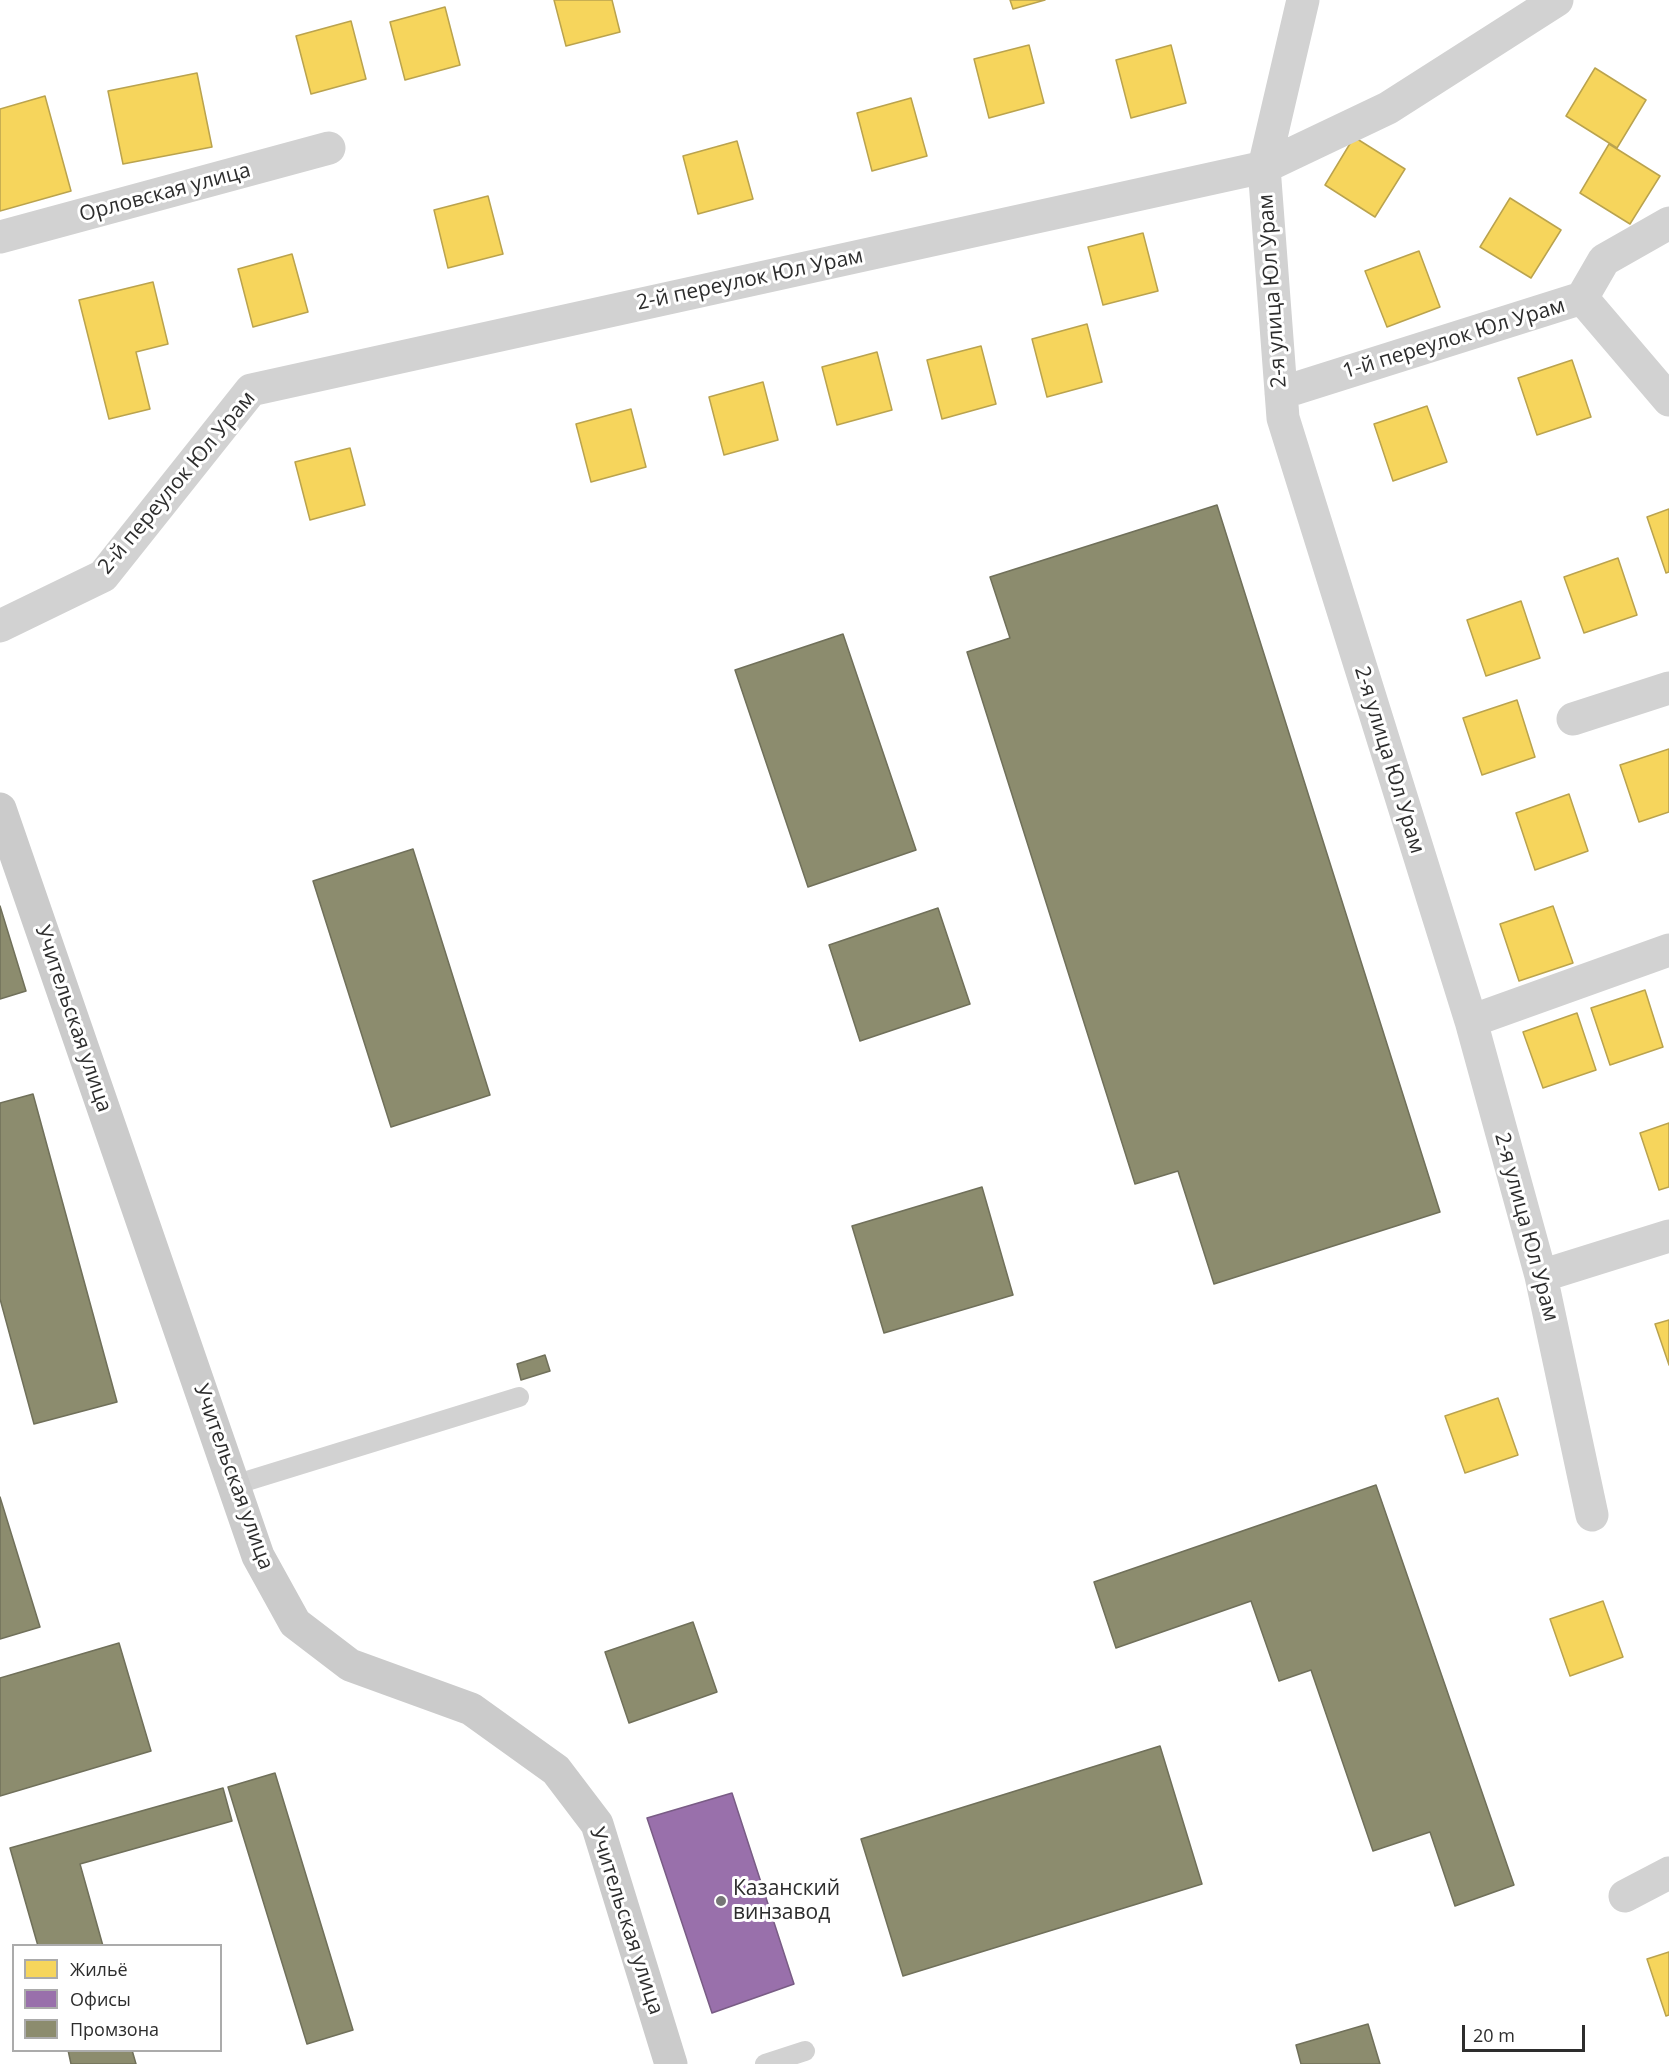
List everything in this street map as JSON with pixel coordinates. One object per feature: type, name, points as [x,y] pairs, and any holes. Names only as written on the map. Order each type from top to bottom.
[{"type":"street","name":"2-я улица Юл Урам","points":[[1303,0],[1264,167],[1283,418],[1471,1022],[1541,1276],[1592,1515]]},
{"type":"street","name":"2-й переулок Юл Урам","points":[[0,626],[103,576],[251,390],[1264,167],[1388,108],[1557,0]]},
{"type":"street","name":"Орловская улица","points":[[0,237],[329,148]]},
{"type":"street","name":"1-й переулок Юл Урам","points":[[1281,393],[1582,298],[1604,260],[1669,223]]},
{"type":"street","points":[[1582,298],[1669,400]]},
{"type":"street","points":[[1574,719],[1669,688]]},
{"type":"street","name":"Учительская улица","points":[[0,809],[258,1556],[295,1623],[350,1665],[471,1709],[556,1770],[597,1824],[671,2064]]},
{"type":"street","points":[[1471,1022],[1669,950]]},
{"type":"street","points":[[1541,1276],[1669,1236]]},
{"type":"street","points":[[1625,1896],[1669,1874]]},
{"type":"lane","points":[[234,1485],[519,1397]]},
{"type":"lane","points":[[765,2064],[805,2050]]},
{"type":"building: Жильё","points":[[554,0],[612,0],[620,32],[566,46]]},
{"type":"building: Жильё","points":[[1010,0],[1045,0],[1013,9]]},
{"type":"building: Жильё","points":[[445,7],[460,65],[405,80],[390,22]]},
{"type":"building: Жильё","points":[[351,21],[366,79],[311,94],[296,36]]},
{"type":"building: Жильё","points":[[1029,45],[1044,103],[989,118],[974,59]]},
{"type":"building: Жильё","points":[[1171,45],[1186,103],[1131,118],[1116,60]]},
{"type":"building: Жильё","points":[[1595,68],[1646,100],[1617,148],[1566,116]]},
{"type":"building: Жильё","points":[[197,73],[212,147],[123,164],[108,91]]},
{"type":"building: Жильё","points":[[45,96],[71,191],[0,211],[0,109]]},
{"type":"building: Жильё","points":[[911,98],[927,156],[872,171],[857,113]]},
{"type":"building: Жильё","points":[[1354,137],[1405,169],[1375,217],[1325,185]]},
{"type":"building: Жильё","points":[[737,141],[753,199],[698,214],[683,156]]},
{"type":"building: Жильё","points":[[1609,144],[1660,176],[1630,224],[1580,193]]},
{"type":"building: Жильё","points":[[488,196],[503,254],[448,268],[434,210]]},
{"type":"building: Жильё","points":[[1510,198],[1561,230],[1531,278],[1480,247]]},
{"type":"building: Жильё","points":[[1143,233],[1158,291],[1103,305],[1088,247]]},
{"type":"building: Жильё","points":[[1419,251],[1440,307],[1387,327],[1365,271]]},
{"type":"building: Жильё","points":[[292,254],[308,312],[253,327],[238,269]]},
{"type":"building: Жильё","points":[[153,282],[168,344],[136,352],[150,409],[109,419],[79,300]]},
{"type":"building: Жильё","points":[[1087,324],[1102,382],[1047,397],[1032,339]]},
{"type":"building: Жильё","points":[[981,346],[996,404],[942,419],[927,360]]},
{"type":"building: Жильё","points":[[877,352],[892,410],[837,425],[822,367]]},
{"type":"building: Жильё","points":[[1572,360],[1591,417],[1537,435],[1518,378]]},
{"type":"building: Жильё","points":[[763,382],[778,440],[724,455],[709,397]]},
{"type":"building: Жильё","points":[[1427,406],[1447,462],[1393,481],[1374,424]]},
{"type":"building: Жильё","points":[[631,409],[646,467],[591,482],[576,424]]},
{"type":"building: Жильё","points":[[350,448],[365,505],[310,520],[295,462]]},
{"type":"building: Жильё","points":[[1669,509],[1669,572],[1666,573],[1647,517]]},
{"type":"building: Жильё","points":[[1618,558],[1637,615],[1584,633],[1564,577]]},
{"type":"building: Жильё","points":[[1521,601],[1540,658],[1486,676],[1467,620]]},
{"type":"building: Жильё","points":[[1517,700],[1535,757],[1482,775],[1463,718]]},
{"type":"building: Жильё","points":[[1669,749],[1669,812],[1639,822],[1620,765]]},
{"type":"building: Жильё","points":[[1569,794],[1588,851],[1535,870],[1516,813]]},
{"type":"building: Жильё","points":[[1553,906],[1573,963],[1519,981],[1500,924]]},
{"type":"building: Жильё","points":[[1645,990],[1663,1047],[1610,1065],[1591,1008]]},
{"type":"building: Жильё","points":[[1577,1013],[1596,1070],[1543,1088],[1523,1032]]},
{"type":"building: Жильё","points":[[1669,1123],[1669,1187],[1659,1190],[1640,1133]]},
{"type":"building: Жильё","points":[[1669,1320],[1669,1365],[1655,1324]]},
{"type":"building: Жильё","points":[[1498,1398],[1518,1455],[1465,1473],[1445,1416]]},
{"type":"building: Жильё","points":[[1603,1601],[1623,1657],[1570,1676],[1550,1619]]},
{"type":"building: Жильё","points":[[1669,1952],[1669,2015],[1666,2016],[1647,1959]]},
{"type":"building: Офисы","name":"Казанский винзавод","points":[[732,1793],[794,1984],[712,2013],[647,1818]]},
{"type":"building: Промзона","points":[[1217,505],[1440,1212],[1214,1284],[1178,1171],[1135,1184],[967,652],[1010,638],[990,577]]},
{"type":"building: Промзона","points":[[843,634],[916,850],[808,887],[735,670]]},
{"type":"building: Промзона","points":[[413,849],[490,1095],[391,1127],[313,881]]},
{"type":"building: Промзона","points":[[0,906],[26,991],[0,999]]},
{"type":"building: Промзона","points":[[938,908],[970,1004],[860,1041],[829,945]]},
{"type":"building: Промзона","points":[[33,1094],[117,1402],[34,1424],[0,1299],[0,1103]]},
{"type":"building: Промзона","points":[[982,1187],[1013,1295],[884,1333],[852,1226]]},
{"type":"building: Промзона","points":[[545,1355],[550,1371],[521,1380],[517,1364]]},
{"type":"building: Промзона","points":[[1376,1485],[1514,1885],[1455,1906],[1430,1832],[1373,1851],[1311,1670],[1279,1681],[1251,1601],[1116,1648],[1094,1582]]},
{"type":"building: Промзона","points":[[0,1497],[40,1627],[0,1639]]},
{"type":"building: Промзона","points":[[693,1622],[717,1692],[629,1723],[605,1652]]},
{"type":"building: Промзона","points":[[119,1643],[151,1751],[0,1796],[0,1678]]},
{"type":"building: Промзона","points":[[1160,1746],[1202,1884],[903,1976],[861,1839]]},
{"type":"building: Промзона","points":[[275,1773],[353,2030],[307,2044],[228,1787]]},
{"type":"building: Промзона","points":[[223,1788],[232,1821],[80,1864],[102,1944],[37,1944],[10,1848]]},
{"type":"building: Промзона","points":[[1368,2024],[1380,2064],[1301,2064],[1296,2045]]},
{"type":"building: Промзона","points":[[68,2052],[133,2052],[136,2064],[71,2064]]},
{"type":"place","name":"Казанский винзавод","points":[[721,1901]]}]
